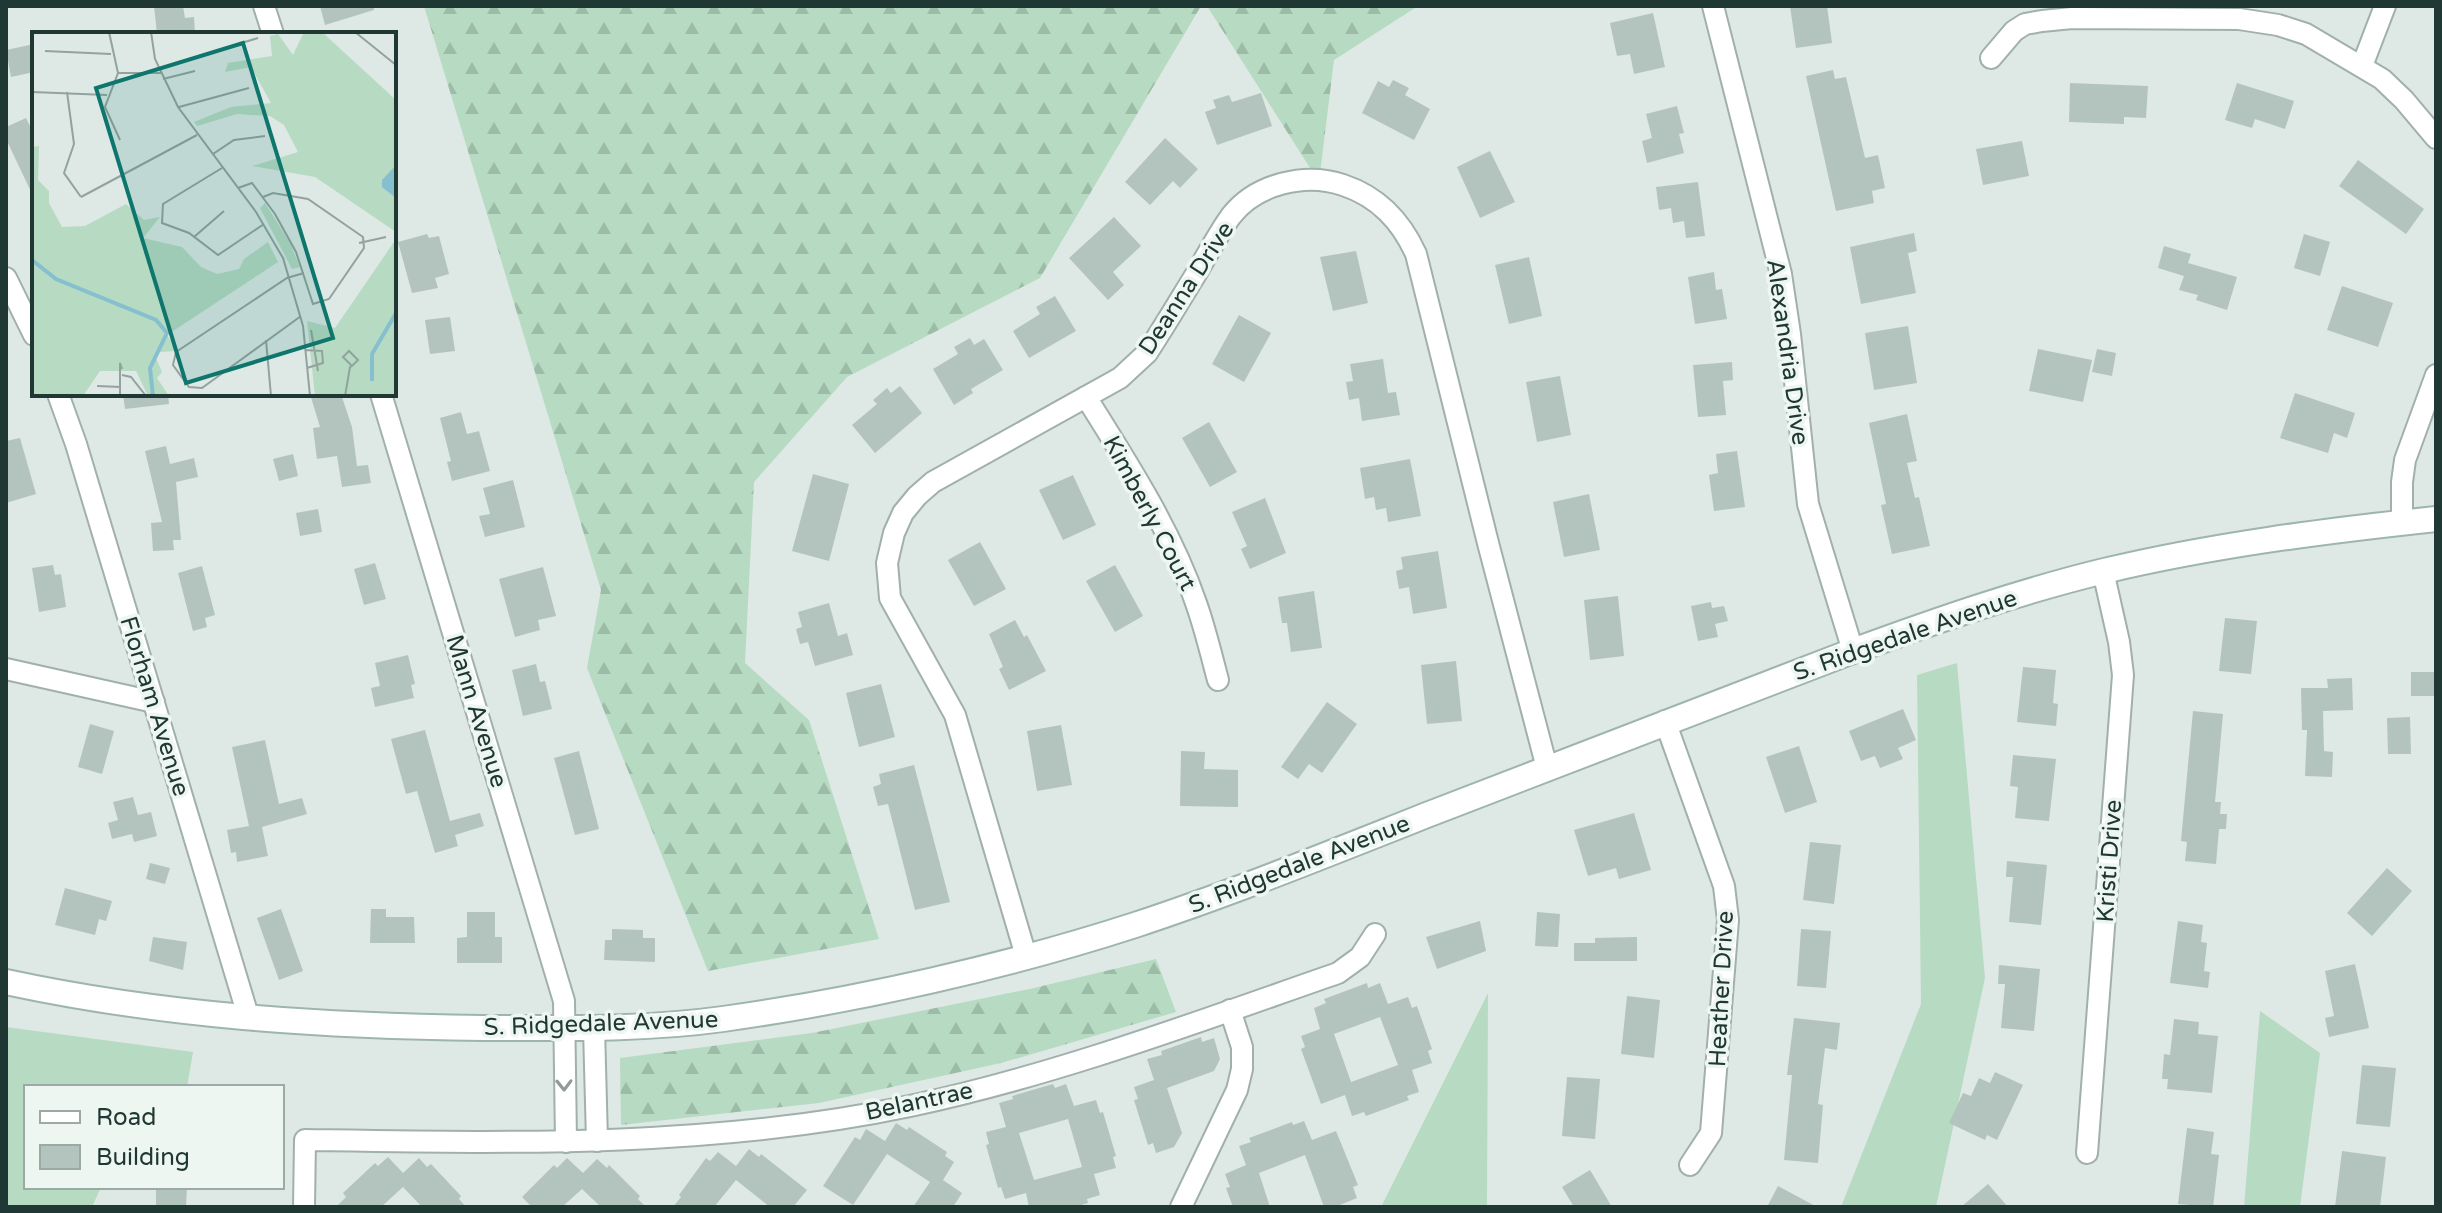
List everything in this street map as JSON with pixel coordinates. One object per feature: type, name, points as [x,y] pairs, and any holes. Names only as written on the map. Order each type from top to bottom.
[{"type":"main road","name":"S. Ridgedale Avenue","points":[[6,982],[129,1005],[336,1025],[594,1028],[720,1020],[825,1001],[1026,956],[1134,925],[1283,872],[1665,721],[1938,620],[2103,571],[2241,543],[2436,519]]},
{"type":"street","points":[[264,6],[272,32]]},
{"type":"street","name":"Alexandria Drive","points":[[1713,6],[1781,274],[1808,504],[1853,651]]},
{"type":"street","points":[[2362,66],[2385,6]]},
{"type":"street","points":[[1991,58],[2014,31],[2025,24],[2042,21],[2072,18],[2239,19],[2278,25],[2306,34],[2382,79],[2436,138]]},
{"type":"street","name":"Deanna Drive","points":[[1026,956],[955,715],[893,605],[887,563],[894,533],[903,513],[933,482],[1120,378],[1147,353],[1231,217],[1255,195],[1291,181],[1313,179],[1339,183],[1378,202],[1395,217],[1416,254],[1547,768]]},
{"type":"street","points":[[6,278],[32,331]]},
{"type":"street","points":[[2402,523],[2405,460],[2436,375]]},
{"type":"street","name":"Florham Avenue","points":[[59,396],[76,444],[249,1019]]},
{"type":"street","name":"Mann Avenue","points":[[382,396],[564,1001],[563,1028]]},
{"type":"street","name":"Kimberly Court","points":[[1086,397],[1140,485],[1174,551],[1196,602],[1218,680]]},
{"type":"street","name":"Kristi Drive","points":[[2087,1153],[2123,675],[2103,571]]},
{"type":"street","points":[[6,669],[154,702]]},
{"type":"street","name":"Heather Drive","points":[[1665,721],[1724,886],[1728,920],[1711,1133],[1690,1165]]},
{"type":"street","name":"Belantrae","points":[[304,1207],[305,1140],[597,1141],[739,1132],[910,1106],[1073,1063],[1338,973],[1360,957],[1375,934]]},
{"type":"street","points":[[1181,1207],[1237,1090],[1242,1069],[1242,1047],[1230,1010]]},
{"type":"street","points":[[563,1028],[566,1142]]},
{"type":"street","points":[[594,1028],[597,1141]]},
{"type":"green space","points":[[424,6],[1201,6],[1040,278],[847,377],[754,482],[745,663],[809,720],[879,939],[708,971],[587,668],[601,590]]},
{"type":"green space","points":[[1207,6],[1418,6],[1334,60],[1319,182]]},
{"type":"green space","points":[[1957,663],[1985,978],[1936,1207],[1841,1207],[1921,1004],[1917,675]]},
{"type":"green space","points":[[1156,959],[1176,1012],[1001,1063],[819,1103],[621,1125],[620,1058],[812,1033],[1034,988]]},
{"type":"green space","points":[[1488,993],[1487,1207],[1381,1207]]},
{"type":"green space","points":[[2260,1011],[2320,1053],[2300,1207],[2244,1207]]},
{"type":"green space","points":[[6,1027],[193,1052],[187,1085],[24,1085],[24,1189],[100,1189],[92,1207],[6,1207]]},
{"type":"building","points":[[154,6],[183,6],[185,18],[194,17],[195,32],[157,32]]},
{"type":"building","points":[[320,6],[374,6],[374,10],[325,25]]},
{"type":"building","points":[[1790,6],[1827,6],[1832,43],[1796,48]]},
{"type":"building","points":[[1653,13],[1665,67],[1634,74],[1630,54],[1617,56],[1610,23]]},
{"type":"building","points":[[32,44],[32,72],[11,77],[6,50]]},
{"type":"building","points":[[1833,70],[1835,79],[1846,77],[1865,158],[1878,155],[1885,188],[1872,191],[1874,203],[1836,211],[1806,76]]},
{"type":"building","points":[[1393,80],[1409,88],[1405,95],[1430,109],[1414,140],[1362,113],[1378,81],[1389,87]]},
{"type":"building","points":[[2070,83],[2148,86],[2146,118],[2124,117],[2124,124],[2069,122]]},
{"type":"building","points":[[2237,83],[2294,101],[2285,129],[2255,119],[2252,128],[2225,120]]},
{"type":"building","points":[[1261,93],[1272,126],[1217,145],[1205,112],[1216,108],[1213,100],[1229,95],[1232,102]]},
{"type":"building","points":[[1677,106],[1684,133],[1679,134],[1684,153],[1647,163],[1642,141],[1652,138],[1646,114]]},
{"type":"building","points":[[26,118],[32,130],[32,194],[6,139],[6,127]]},
{"type":"building","points":[[1165,138],[1198,169],[1180,188],[1173,181],[1150,205],[1125,182]]},
{"type":"building","points":[[2022,141],[2029,176],[1983,185],[1976,149]]},
{"type":"building","points":[[1490,151],[1515,202],[1480,218],[1457,167]]},
{"type":"building","points":[[2358,160],[2424,209],[2406,234],[2339,186]]},
{"type":"building","points":[[1698,182],[1705,236],[1686,238],[1684,221],[1673,223],[1671,208],[1659,210],[1656,187]]},
{"type":"building","points":[[1114,217],[1141,246],[1113,272],[1124,285],[1108,300],[1069,258]]},
{"type":"building","points":[[1914,233],[1917,251],[1908,253],[1916,293],[1861,304],[1850,247]]},
{"type":"building","points":[[427,234],[429,238],[439,236],[449,274],[435,278],[438,288],[412,293],[398,242]]},
{"type":"building","points":[[2304,234],[2330,242],[2320,276],[2294,268]]},
{"type":"building","points":[[2164,246],[2191,254],[2188,263],[2237,277],[2227,310],[2196,300],[2198,295],[2179,290],[2184,276],[2158,268]]},
{"type":"building","points":[[1356,251],[1368,303],[1333,311],[1320,257]]},
{"type":"building","points":[[1529,257],[1542,316],[1509,324],[1495,265]]},
{"type":"building","points":[[1714,272],[1716,290],[1722,289],[1727,319],[1695,324],[1688,277]]},
{"type":"building","points":[[2342,286],[2393,303],[2378,347],[2327,330]]},
{"type":"building","points":[[1055,296],[1076,331],[1029,358],[1013,331],[1040,314],[1036,307]]},
{"type":"building","points":[[1239,315],[1271,333],[1244,382],[1212,364]]},
{"type":"building","points":[[450,317],[455,351],[430,354],[425,320]]},
{"type":"building","points":[[1908,326],[1917,383],[1874,390],[1865,333]]},
{"type":"building","points":[[970,338],[974,345],[984,339],[1003,370],[971,389],[973,393],[954,405],[933,369],[958,354],[954,347]]},
{"type":"building","points":[[2038,349],[2092,360],[2083,402],[2029,391]]},
{"type":"building","points":[[2097,349],[2116,353],[2112,376],[2092,372]]},
{"type":"building","points":[[1383,359],[1388,393],[1396,392],[1400,415],[1362,421],[1359,398],[1349,400],[1346,382],[1353,381],[1350,364]]},
{"type":"building","points":[[1732,362],[1733,380],[1723,381],[1726,415],[1698,417],[1693,365]]},
{"type":"building","points":[[1560,376],[1571,435],[1537,442],[1526,382]]},
{"type":"building","points":[[900,386],[922,413],[875,453],[852,425],[877,404],[873,400],[887,388],[891,393]]},
{"type":"building","points":[[2295,393],[2355,413],[2347,438],[2334,433],[2328,453],[2280,438]]},
{"type":"building","points":[[123,396],[168,396],[169,404],[125,409]]},
{"type":"building","points":[[311,396],[342,396],[352,427],[357,466],[368,465],[371,483],[342,487],[337,456],[317,459],[313,428],[320,427]]},
{"type":"building","points":[[461,412],[467,434],[479,431],[490,471],[452,481],[447,462],[451,461],[440,418]]},
{"type":"building","points":[[1907,414],[1917,461],[1907,463],[1915,498],[1919,497],[1930,546],[1892,554],[1881,505],[1886,504],[1869,423]]},
{"type":"building","points":[[1209,422],[1237,472],[1210,487],[1182,438]]},
{"type":"building","points":[[20,438],[36,494],[6,503],[6,441]]},
{"type":"building","points":[[166,446],[170,464],[194,458],[198,477],[176,482],[181,540],[173,540],[174,550],[153,551],[151,523],[162,522],[145,451]]},
{"type":"building","points":[[1737,451],[1745,507],[1714,511],[1709,475],[1718,473],[1716,454]]},
{"type":"building","points":[[293,454],[298,476],[279,481],[273,459]]},
{"type":"building","points":[[1410,459],[1421,516],[1388,522],[1386,508],[1376,510],[1374,497],[1365,499],[1360,468]]},
{"type":"building","points":[[813,474],[849,484],[829,561],[792,551]]},
{"type":"building","points":[[1073,475],[1096,525],[1063,540],[1039,490]]},
{"type":"building","points":[[513,480],[525,527],[485,537],[479,516],[490,514],[483,488]]},
{"type":"building","points":[[1589,494],[1600,550],[1564,557],[1553,502]]},
{"type":"building","points":[[1265,498],[1286,553],[1250,569],[1241,549],[1247,546],[1232,512]]},
{"type":"building","points":[[318,509],[322,532],[300,536],[296,513]]},
{"type":"building","points":[[980,542],[1006,589],[974,606],[948,560]]},
{"type":"building","points":[[1438,551],[1447,608],[1413,614],[1409,587],[1399,589],[1396,571],[1403,569],[1401,557]]},
{"type":"building","points":[[375,563],[386,599],[364,605],[354,569]]},
{"type":"building","points":[[53,565],[55,575],[61,574],[66,607],[39,612],[32,568]]},
{"type":"building","points":[[1115,565],[1143,616],[1115,632],[1086,581]]},
{"type":"building","points":[[202,566],[215,615],[205,618],[207,627],[193,631],[178,573]]},
{"type":"building","points":[[543,567],[556,616],[538,620],[540,630],[515,637],[499,579]]},
{"type":"building","points":[[1314,591],[1322,648],[1291,652],[1287,623],[1282,623],[1278,597]]},
{"type":"building","points":[[1618,596],[1624,656],[1590,660],[1584,600]]},
{"type":"building","points":[[1711,602],[1712,608],[1724,606],[1728,621],[1715,624],[1718,637],[1698,641],[1691,606]]},
{"type":"building","points":[[829,603],[838,636],[847,633],[853,655],[815,666],[808,642],[800,644],[796,629],[802,627],[798,612]]},
{"type":"building","points":[[2225,618],[2257,621],[2251,674],[2219,671]]},
{"type":"building","points":[[1015,620],[1024,637],[1027,635],[1046,671],[1009,690],[989,634]]},
{"type":"building","points":[[408,655],[415,684],[411,685],[414,698],[375,707],[371,688],[380,686],[375,663]]},
{"type":"building","points":[[1456,661],[1462,721],[1427,724],[1421,665]]},
{"type":"building","points":[[536,664],[540,682],[545,681],[552,709],[523,716],[512,670]]},
{"type":"building","points":[[2023,667],[2056,670],[2053,703],[2058,704],[2056,726],[2017,722]]},
{"type":"building","points":[[2411,672],[2436,672],[2436,696],[2411,696]]},
{"type":"building","points":[[2352,678],[2353,710],[2323,711],[2324,751],[2333,752],[2332,777],[2305,776],[2307,730],[2302,730],[2301,688],[2328,688],[2327,679]]},
{"type":"building","points":[[881,684],[895,737],[859,747],[846,693]]},
{"type":"building","points":[[1327,702],[1357,724],[1322,773],[1309,764],[1298,779],[1281,767]]},
{"type":"building","points":[[1903,709],[1916,740],[1898,748],[1903,759],[1880,768],[1875,756],[1861,761],[1849,731]]},
{"type":"building","points":[[2193,711],[2223,714],[2215,802],[2221,802],[2220,814],[2227,814],[2226,829],[2219,829],[2216,864],[2185,861],[2187,842],[2181,841]]},
{"type":"building","points":[[2410,717],[2411,754],[2388,754],[2387,718]]},
{"type":"building","points":[[90,724],[114,731],[102,774],[78,767]]},
{"type":"building","points":[[1061,725],[1072,785],[1037,791],[1027,731]]},
{"type":"building","points":[[425,730],[450,821],[480,813],[484,826],[455,835],[458,846],[435,853],[417,791],[406,794],[391,739]]},
{"type":"building","points":[[265,740],[279,804],[302,798],[307,814],[262,827],[268,856],[237,862],[236,852],[231,853],[227,830],[249,826],[232,747]]},
{"type":"building","points":[[1799,746],[1817,802],[1785,813],[1766,757]]},
{"type":"building","points":[[579,751],[599,829],[575,835],[554,758]]},
{"type":"building","points":[[1181,751],[1205,752],[1204,769],[1238,770],[1238,807],[1180,806]]},
{"type":"building","points":[[2013,755],[2056,759],[2049,821],[2015,818],[2018,787],[2010,786]]},
{"type":"building","points":[[914,765],[950,902],[915,910],[888,804],[878,806],[873,787],[881,784],[879,774]]},
{"type":"building","points":[[133,797],[138,815],[151,812],[157,836],[134,842],[132,834],[112,839],[108,823],[118,820],[113,802]]},
{"type":"building","points":[[1634,813],[1651,870],[1619,879],[1616,868],[1588,876],[1574,830]]},
{"type":"building","points":[[1810,842],[1841,845],[1834,904],[1803,900]]},
{"type":"building","points":[[2007,861],[2047,865],[2041,925],[2009,922],[2013,877],[2006,877]]},
{"type":"building","points":[[150,863],[170,868],[165,884],[146,879]]},
{"type":"building","points":[[2387,868],[2412,891],[2372,936],[2347,913]]},
{"type":"building","points":[[65,888],[112,901],[106,921],[99,919],[95,935],[55,925]]},
{"type":"building","points":[[281,909],[303,971],[279,980],[257,918]]},
{"type":"building","points":[[371,909],[386,909],[386,917],[414,917],[415,943],[370,943]]},
{"type":"building","points":[[467,912],[495,912],[495,937],[502,937],[502,963],[457,963],[457,938],[467,937]]},
{"type":"building","points":[[1537,912],[1560,914],[1558,947],[1535,946]]},
{"type":"building","points":[[1480,921],[1486,951],[1437,969],[1426,937]]},
{"type":"building","points":[[2178,921],[2203,925],[2201,942],[2207,943],[2204,971],[2210,972],[2208,988],[2170,983]]},
{"type":"building","points":[[612,929],[643,930],[643,938],[655,938],[655,962],[604,960],[605,940],[612,940]]},
{"type":"building","points":[[1801,929],[1831,931],[1826,988],[1797,986]]},
{"type":"building","points":[[153,937],[187,942],[183,970],[149,961]]},
{"type":"building","points":[[1637,937],[1637,961],[1574,961],[1574,943],[1595,943],[1595,938]]},
{"type":"building","points":[[2355,964],[2369,1028],[2329,1037],[2325,1018],[2334,1016],[2325,971]]},
{"type":"building","points":[[1999,965],[2040,969],[2034,1031],[2001,1028],[2005,984],[1998,984]]},
{"type":"building","points":[[1367,983],[1368,988],[1380,983],[1388,1004],[1408,997],[1412,1008],[1417,1006],[1432,1049],[1428,1051],[1432,1063],[1412,1070],[1419,1092],[1407,1096],[1409,1100],[1366,1116],[1364,1112],[1352,1116],[1345,1095],[1321,1104],[1301,1049],[1305,1047],[1301,1036],[1320,1029],[1314,1008],[1326,1003],[1324,999]],"holes":[[[1380,1017],[1398,1065],[1351,1082],[1334,1034]]]},
{"type":"building","points":[[1627,996],[1660,1000],[1654,1058],[1621,1054]]},
{"type":"building","points":[[1794,1018],[1840,1023],[1837,1050],[1825,1048],[1818,1104],[1823,1105],[1818,1163],[1784,1160],[1792,1075],[1787,1075]]},
{"type":"building","points":[[2174,1019],[2199,1022],[2198,1034],[2218,1036],[2212,1093],[2167,1089],[2168,1079],[2162,1079],[2164,1054],[2170,1055]]},
{"type":"building","points":[[1201,1037],[1202,1042],[1214,1038],[1220,1059],[1214,1071],[1167,1088],[1182,1133],[1174,1147],[1156,1153],[1153,1143],[1148,1145],[1134,1100],[1138,1099],[1134,1087],[1154,1080],[1147,1059]]},
{"type":"building","points":[[2362,1065],[2396,1068],[2390,1127],[2356,1124]]},
{"type":"building","points":[[1995,1072],[2023,1085],[1997,1140],[1987,1135],[1985,1140],[1949,1123],[1963,1093],[1971,1096],[1979,1078],[1990,1083]]},
{"type":"building","points":[[1567,1077],[1600,1079],[1595,1139],[1562,1136]]},
{"type":"building","points":[[1053,1084],[1055,1088],[1066,1084],[1074,1106],[1096,1100],[1100,1113],[1103,1112],[1116,1156],[1113,1157],[1116,1168],[1094,1174],[1100,1195],[1075,1207],[1029,1207],[1026,1193],[1005,1199],[1001,1187],[998,1188],[986,1145],[989,1144],[986,1132],[1006,1127],[999,1103],[1013,1099],[1012,1096]],"holes":[[[1068,1119],[1082,1167],[1034,1180],[1019,1133]]]},
{"type":"building","points":[[1304,1121],[1312,1140],[1336,1131],[1358,1185],[1353,1187],[1357,1198],[1335,1207],[1324,1207],[1305,1155],[1259,1173],[1270,1207],[1233,1207],[1225,1174],[1246,1165],[1239,1146],[1251,1142],[1249,1138],[1292,1122],[1293,1125]]},
{"type":"building","points":[[896,1123],[907,1130],[909,1127],[947,1152],[945,1156],[954,1162],[943,1180],[962,1193],[953,1207],[913,1207],[930,1182],[887,1154],[853,1205],[823,1186],[855,1137],[860,1140],[866,1129],[885,1141]]},
{"type":"building","points":[[2187,1128],[2214,1132],[2211,1154],[2219,1155],[2213,1207],[2178,1204]]},
{"type":"building","points":[[749,1149],[759,1157],[761,1154],[807,1190],[793,1207],[770,1207],[736,1180],[714,1207],[673,1207],[706,1158],[710,1161],[718,1152],[736,1166]]},
{"type":"building","points":[[2342,1151],[2386,1157],[2380,1207],[2335,1207]]},
{"type":"building","points":[[388,1157],[403,1173],[419,1158],[427,1167],[431,1164],[461,1196],[459,1199],[466,1207],[422,1207],[403,1187],[381,1207],[336,1207],[346,1197],[343,1193],[375,1163],[378,1166]]},
{"type":"building","points":[[567,1158],[583,1173],[597,1159],[607,1168],[609,1165],[640,1196],[638,1199],[646,1207],[601,1207],[582,1189],[562,1207],[532,1207],[522,1197],[554,1165],[557,1168]]},
{"type":"building","points":[[1590,1170],[1612,1207],[1574,1207],[1562,1187]]},
{"type":"building","points":[[1988,1184],[2008,1207],[1961,1207]]},
{"type":"building","points":[[1778,1186],[1817,1207],[1767,1207]]},
{"type":"building","points":[[156,1189],[187,1189],[186,1207],[156,1207]]}]
